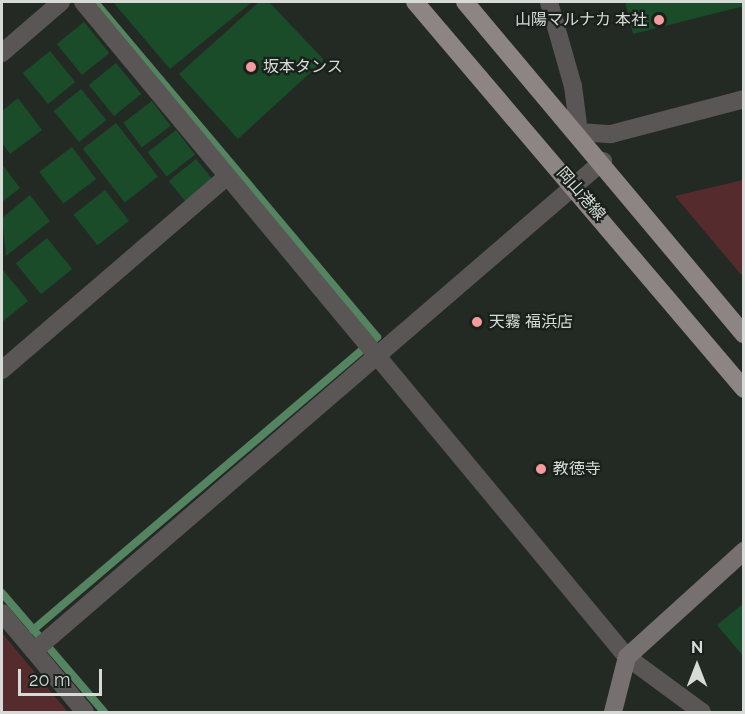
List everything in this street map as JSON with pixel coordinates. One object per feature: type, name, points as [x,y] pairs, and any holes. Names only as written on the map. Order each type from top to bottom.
[{"type":"main road","name":"岡山港線","points":[[415,2],[744,389]]},
{"type":"main road","points":[[465,2],[579,132],[744,335]]},
{"type":"street","points":[[2,53],[61,2]]},
{"type":"street","points":[[84,2],[369,350],[627,657],[702,712]]},
{"type":"street","points":[[549,2],[573,86],[579,132],[611,134],[744,99]]},
{"type":"street","points":[[41,645],[369,350],[603,161]]},
{"type":"street","points":[[2,370],[226,177]]},
{"type":"street","points":[[613,712],[627,657],[744,551]]},
{"type":"street","points":[[2,613],[41,645],[85,712]]},
{"type":"shaded area","points":[[744,180],[743,277],[675,196]]},
{"type":"shaded area","points":[[2,633],[68,712],[2,712]]},
{"type":"building","points":[[113,2],[252,2],[170,69]]},
{"type":"building","name":"坂本タンス","points":[[259,2],[269,2],[324,60],[238,139],[179,74]]},
{"type":"building","name":"山陽マルナカ 本社","points":[[625,2],[744,2],[744,6],[633,34]]},
{"type":"building","points":[[84,22],[109,53],[82,75],[57,44]]},
{"type":"building","points":[[50,51],[75,82],[48,104],[23,73]]},
{"type":"building","points":[[116,63],[141,94],[114,116],[89,85]]},
{"type":"building","points":[[81,89],[106,120],[79,142],[54,111]]},
{"type":"building","points":[[18,98],[42,130],[10,154],[2,143],[2,111]]},
{"type":"building","points":[[152,101],[171,126],[142,147],[123,123]]},
{"type":"building","points":[[116,123],[158,177],[125,202],[83,149]]},
{"type":"building","points":[[176,130],[195,154],[167,177],[148,152]]},
{"type":"building","points":[[72,147],[96,179],[63,204],[39,172]]},
{"type":"building","points":[[196,159],[213,180],[186,202],[169,181]]},
{"type":"building","points":[[2,164],[20,188],[2,202]]},
{"type":"building","points":[[105,190],[129,221],[97,245],[73,215]]},
{"type":"building","points":[[30,195],[50,221],[6,256],[2,218]]},
{"type":"building","points":[[47,238],[72,269],[41,294],[16,263]]},
{"type":"building","points":[[2,271],[28,301],[2,322]]},
{"type":"building","points":[[744,603],[744,657],[717,625]]},
{"type":"waterway","points":[[33,630],[377,337],[95,2]]},
{"type":"waterway","points":[[2,593],[104,712]]},
{"type":"place","name":"山陽マルナカ 本社","points":[[659,20]]},
{"type":"place","name":"坂本タンス","points":[[251,67]]},
{"type":"place","name":"天霧 福浜店","points":[[477,322]]},
{"type":"place","name":"教徳寺","points":[[541,469]]}]
